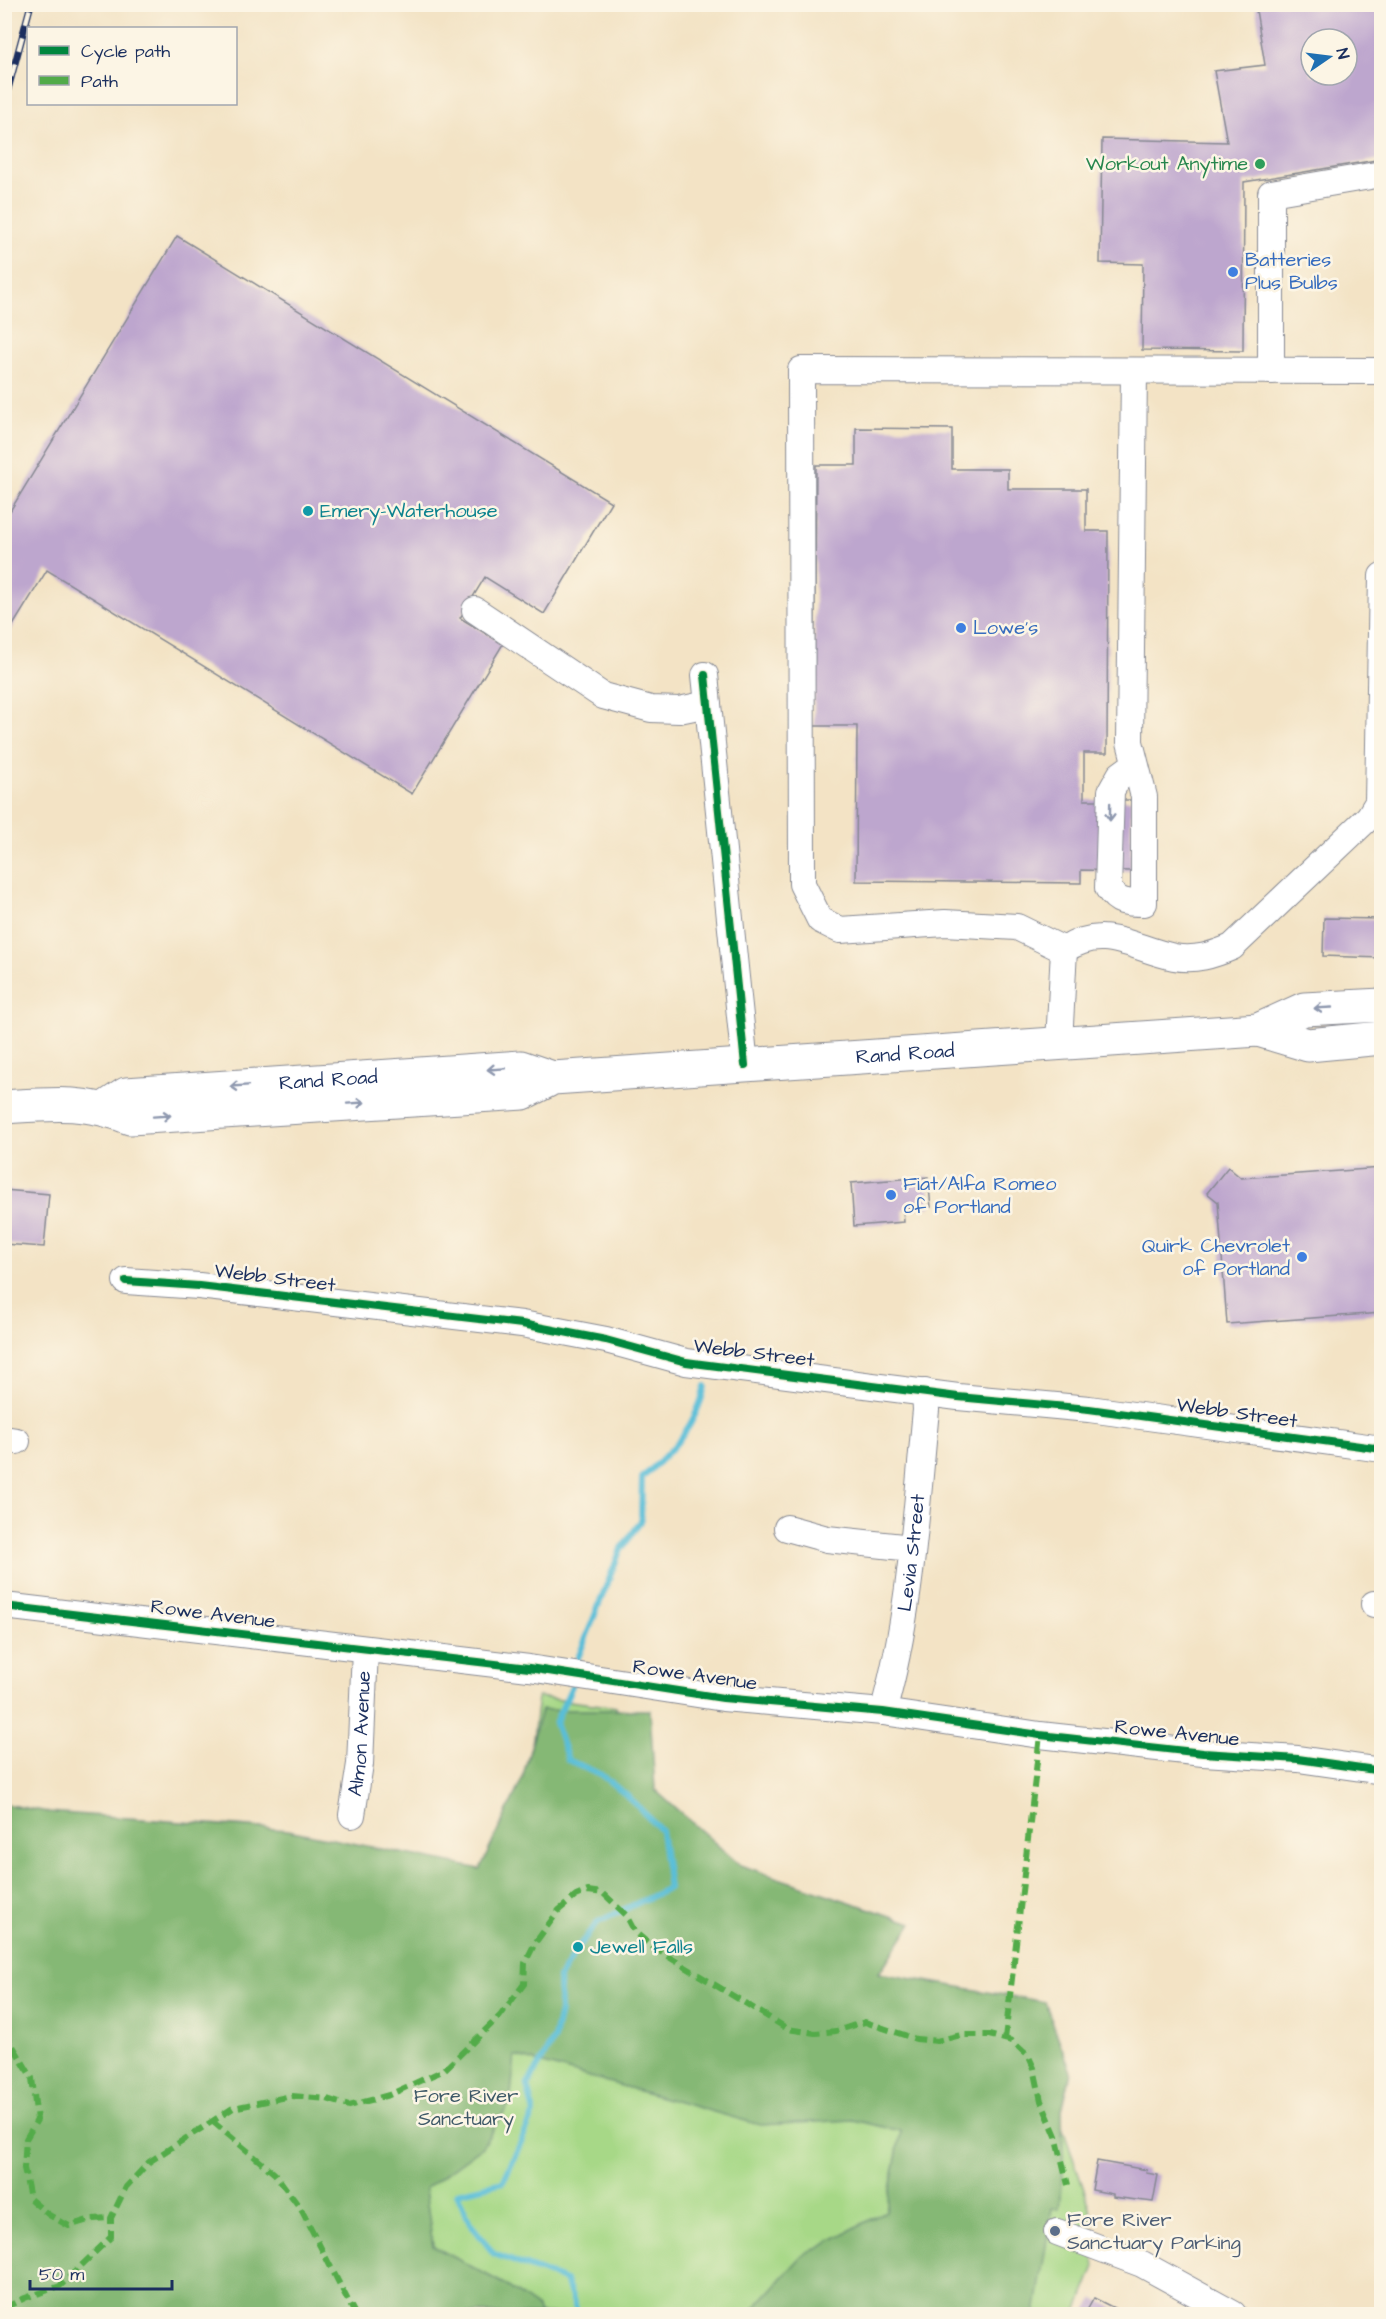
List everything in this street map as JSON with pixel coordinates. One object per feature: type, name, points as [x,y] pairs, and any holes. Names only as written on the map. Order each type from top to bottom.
[{"type":"main road","name":"Rand Road","points":[[1258,1030],[1304,1009],[1382,1005]]},
{"type":"main road","name":"Rand Road","points":[[4,1107],[71,1103],[105,1108],[126,1094],[520,1067],[553,1078],[1258,1030],[1308,1045],[1382,1038]]},
{"type":"street","points":[[1271,371],[1271,192],[1382,174]]},
{"type":"street","points":[[1064,950],[1017,927],[945,923],[840,930],[820,920],[811,905],[802,884],[801,370],[1382,371]]},
{"type":"street","points":[[1134,371],[1130,742],[1136,764],[1144,797],[1144,903],[1125,903],[1114,898],[1108,888],[1111,791],[1120,775],[1136,764]]},
{"type":"street","points":[[1064,950],[1092,937],[1138,944],[1174,957],[1205,958],[1232,947],[1369,817],[1378,802],[1382,576]]},
{"type":"street","points":[[475,610],[603,696],[651,709],[679,710],[708,704]]},
{"type":"street","points":[[705,675],[745,1065]]},
{"type":"street","points":[[1059,1043],[1064,950]]},
{"type":"street","name":"Webb Street","points":[[126,1281],[199,1286],[522,1324],[606,1340],[645,1353],[686,1362],[925,1392],[1089,1409],[1382,1449]]},
{"type":"street","name":"Levia Street","points":[[883,1712],[894,1673],[912,1548],[926,1410],[925,1392]]},
{"type":"street","points":[[787,1528],[826,1539],[912,1548]]},
{"type":"street","name":"Rowe Avenue","points":[[4,1606],[529,1668],[723,1698],[883,1712],[1040,1735],[1203,1754],[1298,1759],[1382,1771]]},
{"type":"street","name":"Almon Avenue","points":[[352,1815],[360,1764],[365,1650]]},
{"type":"street","points":[[1057,2232],[1142,2264],[1233,2314]]},
{"type":"green space","name":"Fore River Sanctuary","points":[[538,1697],[616,1707],[606,1785],[658,1791],[643,1910],[1025,2020],[1090,2207],[1094,2269],[1076,2314],[5,2314],[513,1905]]},
{"type":"green space","name":"Fore River Sanctuary","points":[[541,1710],[650,1710],[655,1790],[740,1865],[912,1923],[879,1973],[1045,2002],[1071,2072],[1062,2110],[1063,2162],[1059,2209],[1052,2208],[1035,2314],[749,2314],[802,2256],[886,2211],[901,2131],[853,2120],[760,2125],[515,2056],[510,2103],[482,2147],[425,2189],[433,2246],[504,2284],[538,2308],[540,2314],[5,2314],[4,1804],[48,1812],[288,1830],[480,1869],[522,1779]]},
{"type":"building","points":[[1255,4],[1382,4],[1382,159],[1244,182],[1243,351],[1142,350],[1143,264],[1100,263],[1102,139],[1227,142],[1214,71],[1265,65]]},
{"type":"building","name":"Emery-Waterhouse","points":[[177,236],[611,502],[544,614],[485,577],[460,618],[503,644],[412,794],[47,570],[4,640],[4,521]]},
{"type":"building","name":"Lowe's","points":[[856,428],[952,429],[952,469],[1008,469],[1008,489],[1086,489],[1086,531],[1108,531],[1107,753],[1084,753],[1084,800],[1131,800],[1131,871],[1081,870],[1081,883],[856,881],[857,726],[814,726],[816,465],[856,465]]},
{"type":"building","points":[[1324,918],[1382,919],[1382,958],[1323,956]]},
{"type":"building","name":"Quirk Chevrolet of Portland","points":[[1228,1167],[1241,1178],[1382,1168],[1382,1313],[1227,1324],[1218,1202],[1207,1193]]},
{"type":"building","name":"Fiat/Alfa Romeo of Portland","points":[[928,1177],[931,1207],[903,1209],[904,1222],[854,1226],[851,1183]]},
{"type":"building","points":[[4,1190],[49,1194],[44,1247],[4,1244]]},
{"type":"building","points":[[1097,2161],[1147,2170],[1146,2173],[1158,2175],[1153,2202],[1113,2197],[1113,2194],[1092,2190]]},
{"type":"building","points":[[1094,2298],[1124,2313],[1085,2314]]},
{"type":"waterway","points":[[576,1663],[620,1551],[641,1521],[642,1478],[673,1448],[689,1426],[696,1414],[705,1386]]},
{"type":"waterway","points":[[572,1686],[555,1723],[568,1760],[600,1774],[630,1798],[661,1831],[669,1888],[598,1922],[578,1947],[559,1978],[560,2011],[554,2039],[527,2086],[534,2113],[503,2182],[457,2193],[470,2223],[494,2254],[566,2281],[578,2314]]},
{"type":"railway","points":[[4,104],[31,4]]},
{"type":"marked path","points":[[1005,2039],[1040,1735]]},
{"type":"marked path","points":[[4,2308],[60,2286],[111,2237],[111,2218],[126,2187],[149,2162],[233,2108],[292,2096],[327,2099],[349,2106],[389,2095],[444,2070],[500,2016],[524,1984],[525,1963],[535,1943],[559,1910],[576,1896],[588,1891],[603,1893],[626,1915],[635,1932],[654,1948],[788,2029],[815,2033],[836,2031],[865,2022],[916,2039],[937,2041],[961,2035],[989,2035],[1012,2041],[1029,2057],[1034,2068],[1041,2101],[1056,2136],[1068,2185]]},
{"type":"marked path","points":[[4,2031],[32,2078],[37,2120],[26,2139],[24,2168],[30,2199],[49,2215],[69,2226],[91,2219],[111,2218]]},
{"type":"marked path","points":[[212,2121],[275,2174],[301,2209],[355,2314]]},
{"type":"cycle path","points":[[705,675],[745,1065]]},
{"type":"cycle path","points":[[126,1281],[199,1286],[522,1324],[606,1340],[686,1362],[958,1397],[1089,1409],[1382,1449]]},
{"type":"cycle path","points":[[4,1606],[529,1668],[723,1698],[883,1712],[1040,1735],[1203,1753],[1298,1759],[1382,1771]]},
{"type":"place","name":"Workout Anytime","points":[[1260,164]]},
{"type":"place","name":"Batteries Plus Bulbs","points":[[1233,272]]},
{"type":"place","name":"Emery-Waterhouse","points":[[308,511]]},
{"type":"place","name":"Lowe's","points":[[961,628]]},
{"type":"place","name":"Fiat/Alfa Romeo of Portland","points":[[891,1195]]},
{"type":"place","name":"Quirk Chevrolet of Portland","points":[[1302,1257]]},
{"type":"place","name":"Jewell Falls","points":[[578,1947]]},
{"type":"place","name":"Fore River Sanctuary Parking","points":[[1055,2231]]}]
